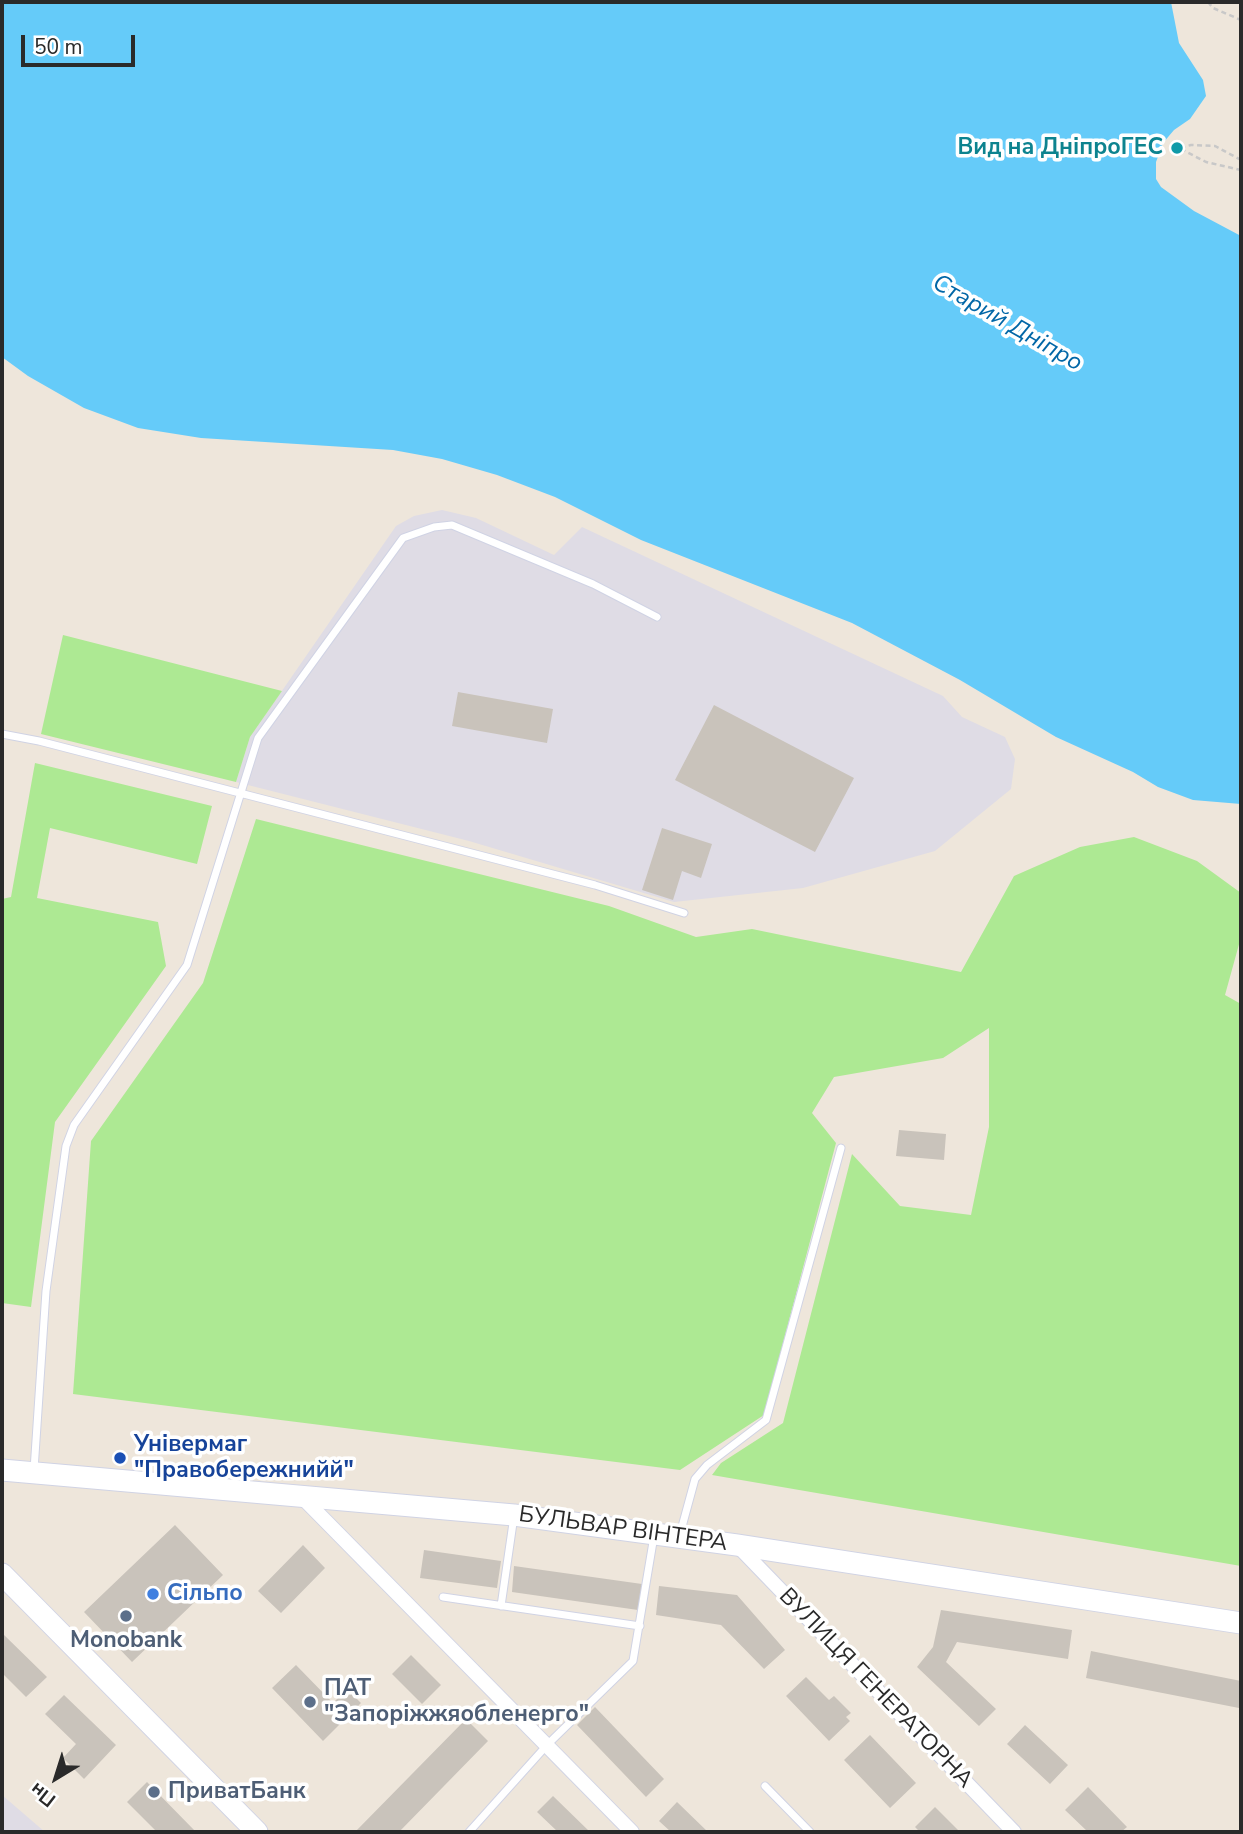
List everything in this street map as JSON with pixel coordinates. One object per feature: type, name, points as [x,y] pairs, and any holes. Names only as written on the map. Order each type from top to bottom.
[{"type":"street","name":"БУЛЬВАР ВІНТЕРА","points":[[2,1469],[298,1493],[514,1515],[737,1545],[1241,1623]]},
{"type":"street","points":[[298,1493],[632,1832]]},
{"type":"street","name":"ВУЛИЦЯ ГЕНЕРАТОРНА","points":[[737,1545],[1014,1832]]},
{"type":"street","points":[[2,1574],[257,1832]]},
{"type":"lane","points":[[34,1471],[46,1291],[66,1146],[74,1125],[187,965],[258,738],[403,538],[434,527],[452,525],[593,584],[657,617]]},
{"type":"lane","points":[[2,734],[241,792],[595,885],[684,913]]},
{"type":"lane","points":[[680,1538],[695,1479],[707,1465],[766,1420],[841,1148]]},
{"type":"lane","points":[[502,1606],[514,1515]]},
{"type":"lane","points":[[468,1832],[548,1744],[633,1661],[654,1535]]},
{"type":"lane","points":[[443,1597],[640,1626]]},
{"type":"lane","points":[[765,1786],[810,1832]]},
{"type":"path","points":[[1208,2],[1213,8],[1241,20]]},
{"type":"path","points":[[1241,160],[1215,146],[1191,145],[1179,148],[1206,162],[1241,170]]},
{"type":"shaded area","points":[[442,510],[476,518],[554,555],[582,527],[943,696],[962,717],[1005,737],[1015,759],[1011,789],[935,851],[803,888],[674,902],[469,841],[236,782],[250,737],[396,526],[414,516]]},
{"type":"shaded area","points":[[2,1795],[45,1832],[2,1832]]},
{"type":"green space","points":[[63,635],[282,691],[250,737],[236,782],[41,734]]},
{"type":"green space","points":[[35,763],[212,806],[197,864],[50,828],[37,898],[158,922],[166,966],[55,1122],[31,1307],[2,1303],[2,899],[11,897]]},
{"type":"green space","points":[[256,819],[609,906],[696,937],[752,929],[961,972],[1014,876],[1080,847],[1134,837],[1197,861],[1241,893],[1241,937],[1225,995],[1241,1004],[1241,1566],[712,1475],[721,1463],[783,1423],[852,1154],[900,1206],[971,1215],[989,1127],[989,1028],[943,1058],[834,1077],[812,1113],[836,1143],[764,1415],[680,1470],[73,1394],[91,1141],[203,983]]},
{"type":"water","name":"Старий Дніпро","points":[[2,2],[1171,2],[1179,43],[1203,80],[1206,96],[1190,119],[1174,130],[1163,143],[1156,162],[1156,179],[1161,187],[1194,211],[1241,236],[1241,804],[1193,800],[1158,787],[1133,772],[1056,737],[960,680],[852,623],[641,540],[555,497],[497,475],[442,459],[393,450],[201,438],[138,428],[84,408],[28,376],[2,357]]},
{"type":"building","points":[[458,692],[553,709],[547,743],[452,726]]},
{"type":"building","points":[[714,705],[854,778],[815,852],[675,780]]},
{"type":"building","points":[[662,828],[712,844],[701,878],[682,871],[673,900],[642,890]]},
{"type":"building","points":[[899,1130],[946,1134],[944,1160],[896,1156]]},
{"type":"building","name":"Сільпо","points":[[175,1525],[223,1575],[132,1662],[84,1612]]},
{"type":"building","points":[[303,1545],[325,1568],[281,1613],[258,1591]]},
{"type":"building","points":[[424,1550],[501,1561],[497,1588],[420,1578]]},
{"type":"building","points":[[514,1566],[642,1584],[638,1610],[512,1592]]},
{"type":"building","points":[[659,1586],[737,1595],[785,1650],[764,1669],[721,1625],[656,1615]]},
{"type":"building","points":[[941,1610],[1072,1630],[1068,1659],[957,1642],[946,1662],[996,1709],[979,1726],[917,1667],[933,1647]]},
{"type":"building","points":[[2,1633],[47,1677],[26,1697],[2,1673]]},
{"type":"building","points":[[1091,1651],[1241,1681],[1239,1708],[1086,1678]]},
{"type":"building","points":[[411,1655],[441,1685],[422,1704],[392,1674]]},
{"type":"building","points":[[296,1665],[333,1703],[347,1689],[361,1703],[323,1741],[272,1688]]},
{"type":"building","points":[[806,1677],[829,1700],[834,1696],[851,1713],[846,1717],[850,1721],[829,1741],[786,1696]]},
{"type":"building","points":[[64,1695],[116,1745],[84,1779],[63,1758],[76,1744],[45,1714]]},
{"type":"building","points":[[595,1707],[664,1779],[646,1797],[577,1725]]},
{"type":"building","points":[[466,1719],[488,1741],[399,1832],[355,1832]]},
{"type":"building","points":[[1025,1725],[1068,1765],[1050,1784],[1007,1744]]},
{"type":"building","points":[[870,1735],[916,1783],[890,1808],[844,1760]]},
{"type":"building","points":[[147,1782],[196,1832],[157,1832],[127,1802]]},
{"type":"building","points":[[1088,1787],[1127,1827],[1121,1832],[1088,1832],[1065,1810]]},
{"type":"building","points":[[553,1796],[590,1832],[558,1832],[537,1812]]},
{"type":"building","points":[[677,1802],[708,1832],[671,1832],[659,1821]]},
{"type":"building","points":[[935,1807],[960,1832],[920,1832],[915,1827]]},
{"type":"place","name":"Вид на ДніпроГЕС","points":[[1177,148]]},
{"type":"place","name":"Універмаг \"Правобережнийй\"","points":[[120,1458]]},
{"type":"place","name":"Сільпо","points":[[153,1594]]},
{"type":"place","name":"Monobank","points":[[126,1616]]},
{"type":"place","name":"ПАТ \"Запоріжжяобленерго\"","points":[[310,1702]]},
{"type":"place","name":"ПриватБанк","points":[[154,1792]]}]
